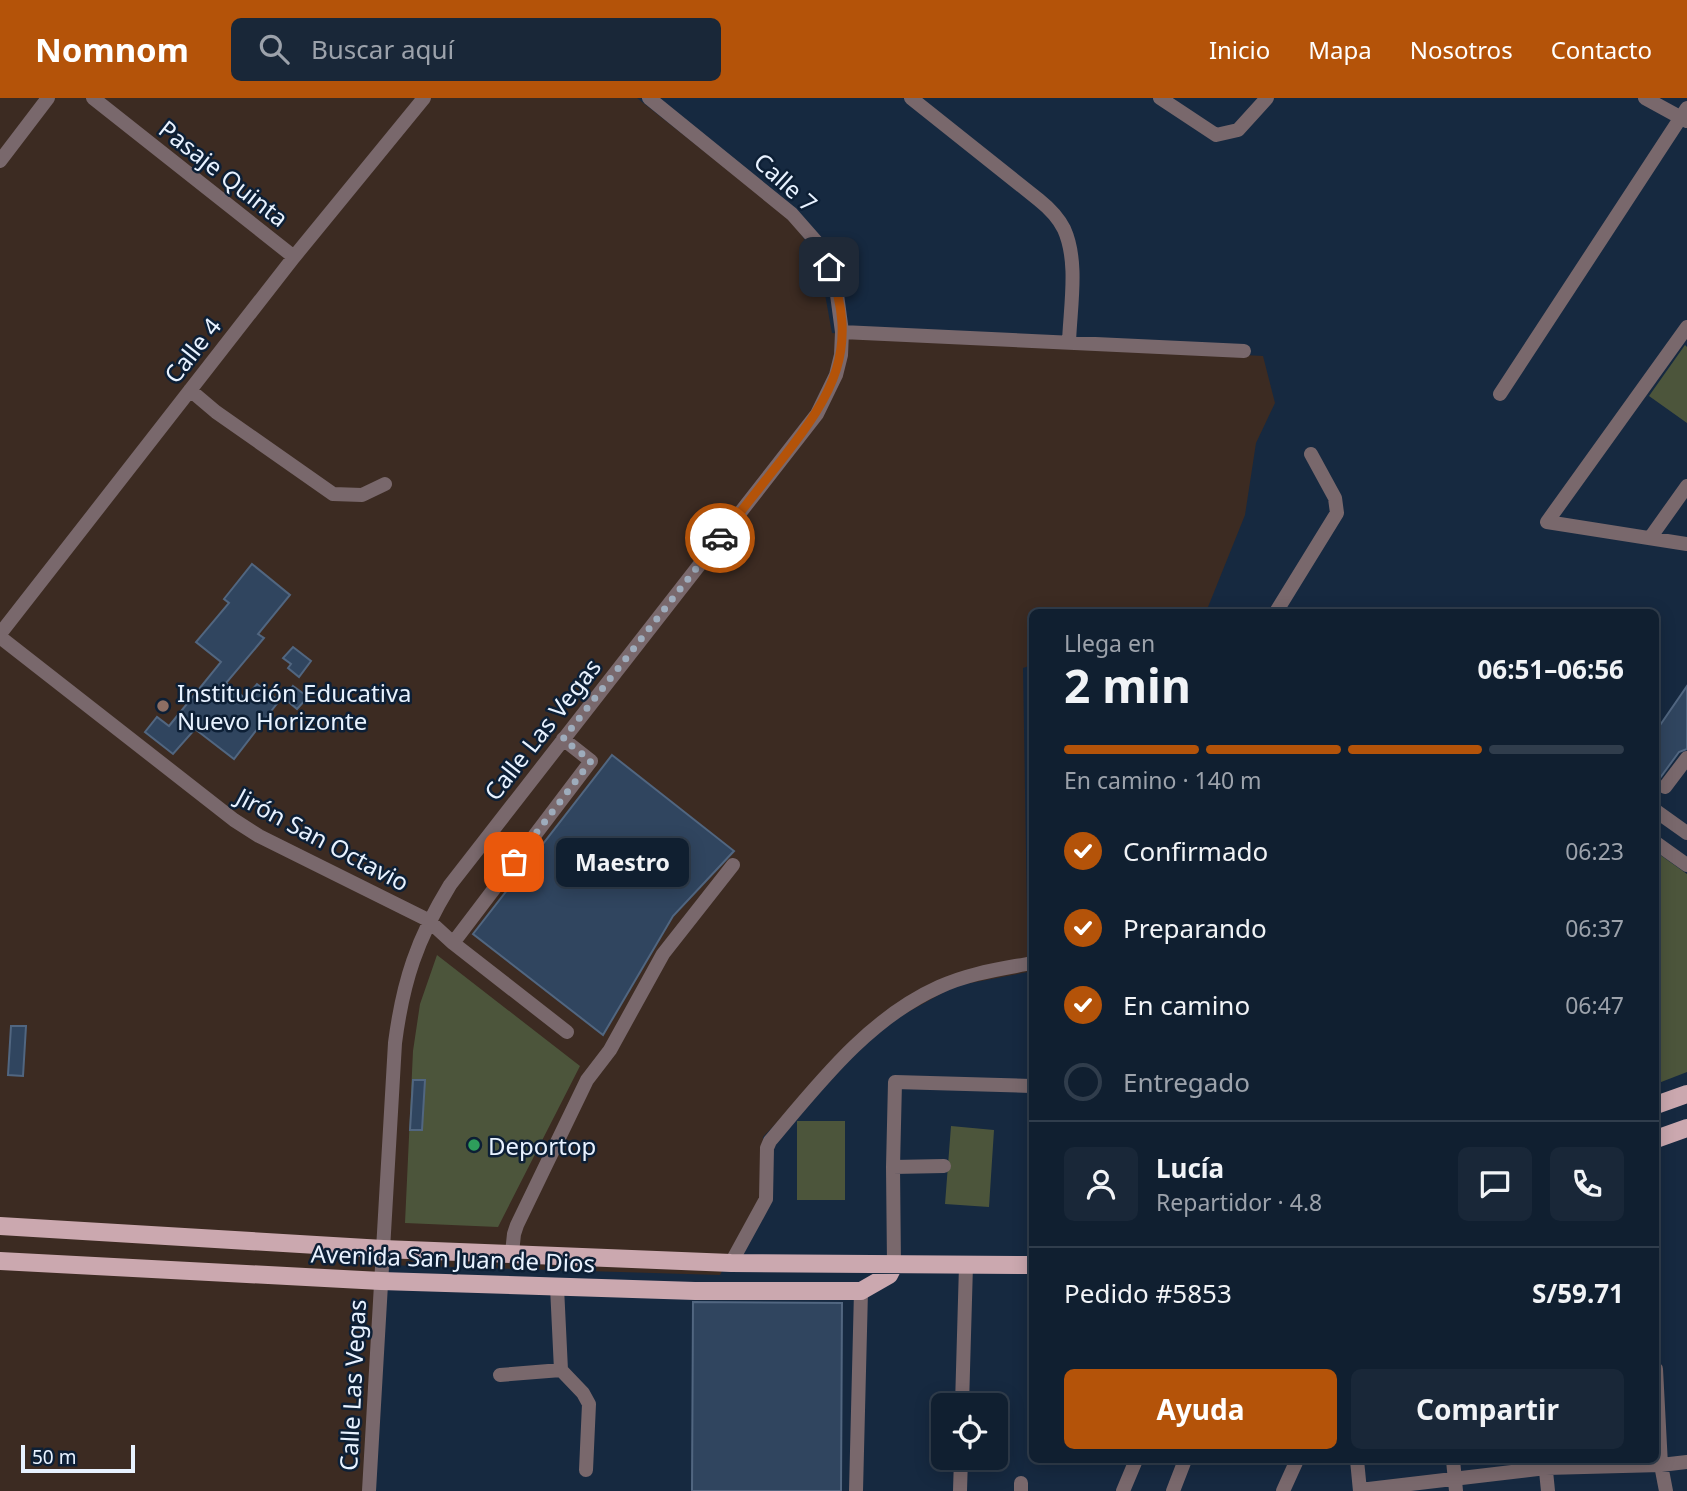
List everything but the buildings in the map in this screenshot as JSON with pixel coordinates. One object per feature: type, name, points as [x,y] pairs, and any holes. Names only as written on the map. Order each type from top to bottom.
[{"type":"main road","points":[[1659,1104],[1687,1094]]},
{"type":"main road","points":[[1659,1138],[1687,1128]]},
{"type":"main road","name":"Avenida San Juan de Dios","points":[[0,1226],[383,1249],[731,1263],[1029,1265]]},
{"type":"main road","name":"Avenida San Juan de Dios","points":[[0,1261],[381,1281],[695,1291],[862,1291]]},
{"type":"main road","points":[[862,1291],[889,1275],[894,1265]]},
{"type":"street","points":[[0,161],[48,98]]},
{"type":"street","name":"Pasaje Quinta","points":[[93,98],[294,257]]},
{"type":"street","name":"Calle 4","points":[[0,636],[294,257],[424,98]]},
{"type":"street","name":"Calle 7","points":[[649,98],[792,214],[821,247],[836,287],[842,332]]},
{"type":"street","points":[[911,98],[1054,213],[1064,229],[1071,264],[1069,343]]},
{"type":"street","points":[[1160,98],[1216,135],[1238,130],[1267,98]]},
{"type":"street","points":[[1500,394],[1685,116],[1645,98]]},
{"type":"street","points":[[1687,327],[1547,522],[1687,544]]},
{"type":"street","points":[[842,332],[1244,351]]},
{"type":"street","name":"Calle Las Vegas","points":[[369,1491],[391,1094],[398,1019],[410,966],[428,920],[450,885],[817,414],[836,375],[841,355],[842,332]]},
{"type":"street","points":[[190,390],[216,412],[333,494],[362,495],[385,484]]},
{"type":"street","points":[[1278,609],[1337,513],[1335,498],[1311,454]]},
{"type":"street","points":[[1650,538],[1687,486]]},
{"type":"street","name":"Jirón San Octavio","points":[[0,636],[234,820],[259,836],[428,920],[453,943],[567,1032]]},
{"type":"street","points":[[453,943],[591,761],[563,739]]},
{"type":"street","points":[[1665,787],[1687,758]]},
{"type":"street","points":[[1659,813],[1687,833]]},
{"type":"street","points":[[1659,845],[1687,865]]},
{"type":"street","points":[[512,1253],[517,1225],[587,1080],[610,1050],[663,954],[733,865]]},
{"type":"street","points":[[731,1263],[766,1199],[767,1147],[770,1141],[842,1057],[903,1006],[939,987],[978,973],[1029,964]]},
{"type":"street","points":[[894,1265],[895,1082],[1029,1086]]},
{"type":"street","points":[[893,1167],[944,1166]]},
{"type":"street","points":[[962,1393],[966,1265]]},
{"type":"street","points":[[557,1287],[561,1370],[583,1393],[589,1404],[586,1470]]},
{"type":"street","points":[[856,1491],[862,1291]]},
{"type":"street","points":[[500,1375],[561,1370]]},
{"type":"street","points":[[1659,1427],[1661,1465],[1666,1491]]},
{"type":"street","points":[[1357,1463],[1360,1491],[1455,1485],[1545,1464],[1661,1465],[1687,1462]]},
{"type":"street","points":[[1124,1491],[1135,1463]]},
{"type":"street","points":[[1173,1491],[1184,1463]]},
{"type":"street","points":[[1283,1491],[1296,1463]]},
{"type":"street","points":[[1453,1463],[1455,1485]]},
{"type":"street","points":[[1545,1464],[1548,1491]]},
{"type":"street","points":[[960,1491],[961,1470]]},
{"type":"shaded area","points":[[0,98],[637,98],[792,221],[819,261],[832,333],[1263,356],[1275,403],[1256,443],[1245,515],[1207,609],[1029,609],[1029,666],[1023,668],[1028,972],[955,986],[854,1042],[763,1137],[761,1197],[720,1275],[385,1265],[372,1491],[0,1491]]},
{"type":"green space","points":[[1685,345],[1687,347],[1687,423],[1649,396]]},
{"type":"green space","points":[[1659,854],[1687,874],[1687,1072],[1659,1083]]},
{"type":"green space","name":"Deportop","points":[[437,955],[580,1066],[498,1227],[405,1223],[413,1051],[420,1004]]},
{"type":"green space","points":[[797,1121],[845,1121],[845,1200],[797,1200]]},
{"type":"green space","points":[[951,1126],[994,1130],[989,1207],[945,1204]]},
{"type":"way so far","points":[[514,862],[591,761],[563,739],[720,538]]},
{"type":"place","name":"Institución Educativa Nuevo Horizonte","points":[[163,706]]},
{"type":"place","name":"Maestro","points":[[514,862]]},
{"type":"place","name":"Deportop","points":[[474,1145]]},
{"type":"route","points":[[720,538],[817,414],[828,395],[841,355],[842,332],[836,287],[829,267]]}]
